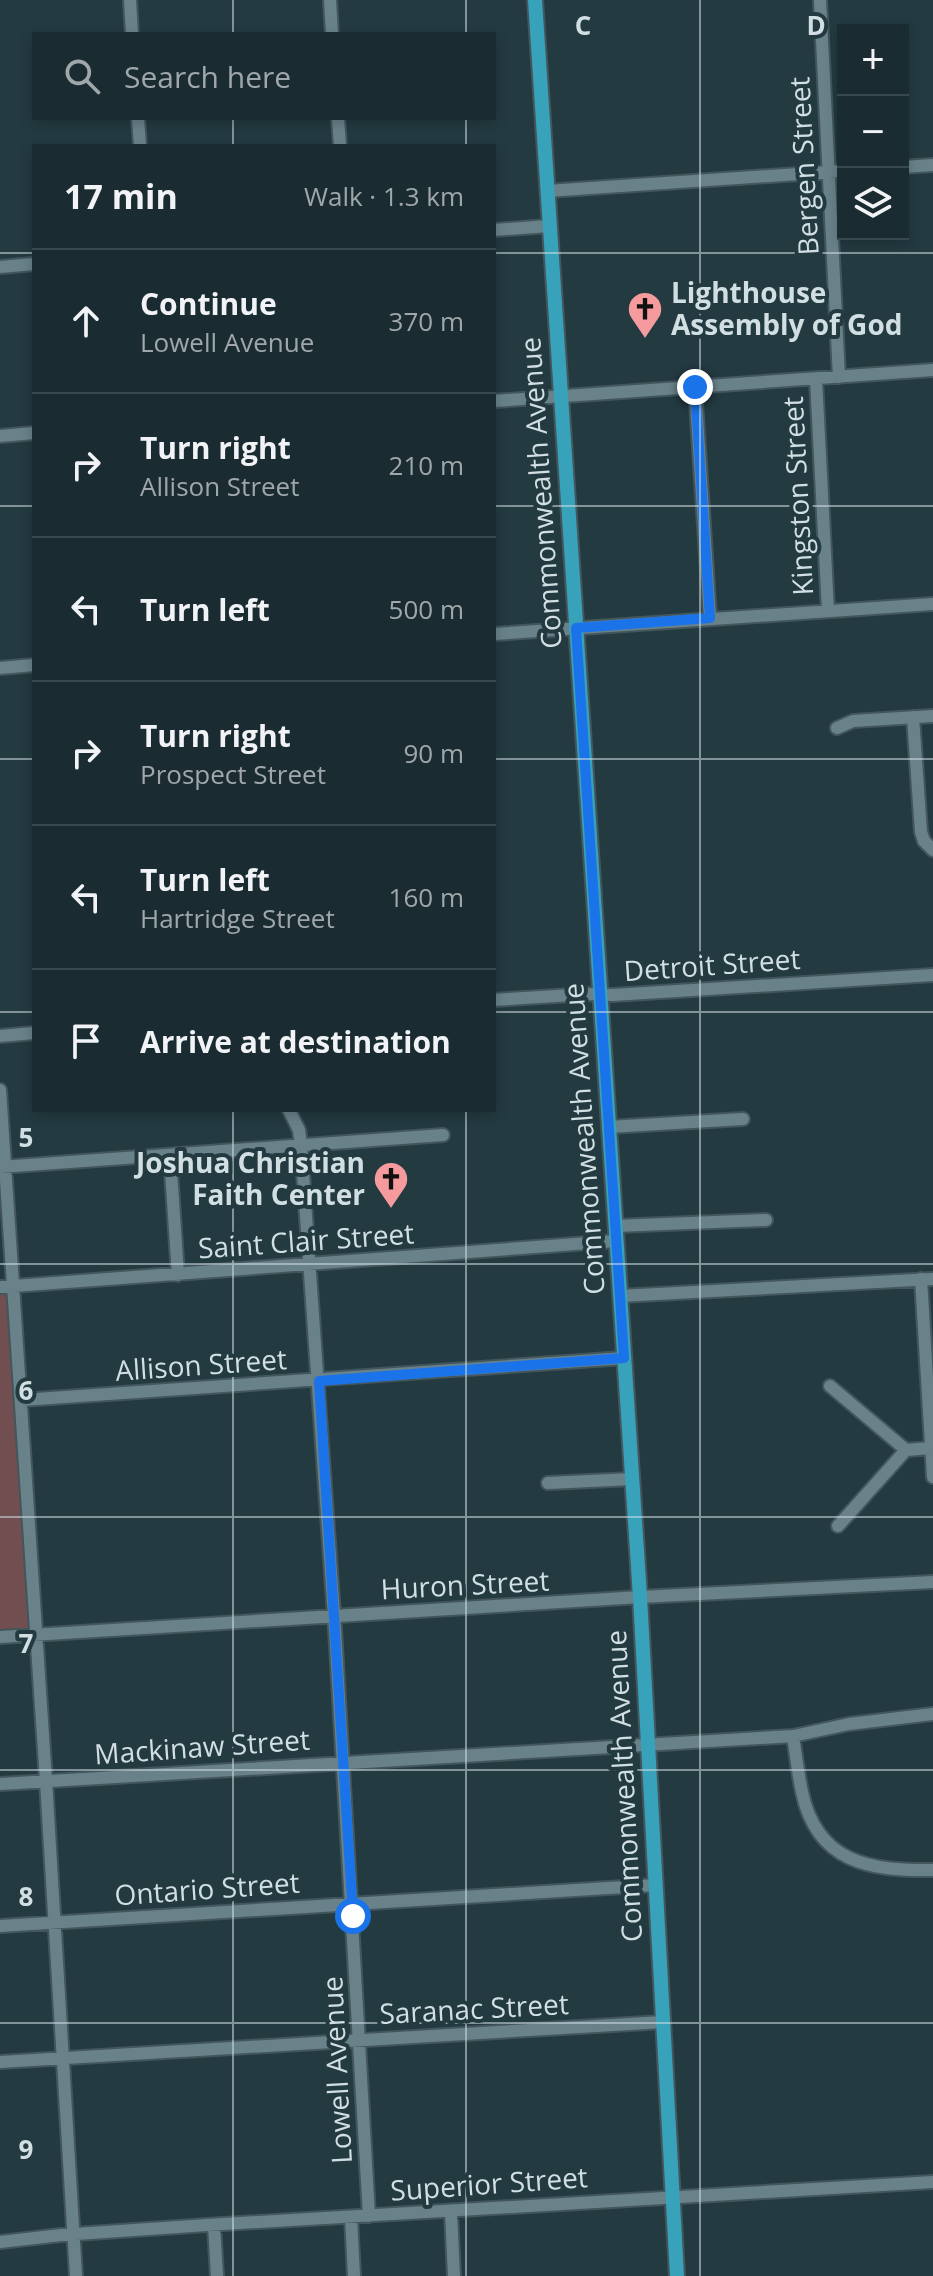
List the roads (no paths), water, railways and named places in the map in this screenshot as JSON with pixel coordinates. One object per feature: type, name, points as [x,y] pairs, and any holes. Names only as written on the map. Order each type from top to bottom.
[{"type":"main road","name":"Commonwealth Avenue","points":[[535,0],[640,1597],[677,2276]]},
{"type":"street","points":[[130,0],[132,32]]},
{"type":"street","points":[[330,0],[332,32]]},
{"type":"street","name":"Bergen Street","points":[[820,0],[839,377]]},
{"type":"street","points":[[138,120],[140,144]]},
{"type":"street","points":[[338,120],[340,144]]},
{"type":"street","points":[[909,167],[933,165]]},
{"type":"street","points":[[547,191],[837,171]]},
{"type":"street","points":[[496,230],[549,226]]},
{"type":"street","points":[[0,267],[32,264]]},
{"type":"street","points":[[496,401],[933,370]]},
{"type":"street","name":"Kingston Street","points":[[816,379],[828,611]]},
{"type":"street","points":[[695,387],[710,618]]},
{"type":"street","points":[[0,436],[32,433]]},
{"type":"street","points":[[496,634],[933,604]]},
{"type":"street","points":[[0,668],[32,665]]},
{"type":"street","points":[[837,728],[853,721],[933,716]]},
{"type":"street","points":[[913,717],[921,832],[932,850]]},
{"type":"street","name":"Detroit Street","points":[[496,1000],[933,975]]},
{"type":"street","points":[[0,1036],[32,1033]]},
{"type":"street","points":[[0,1090],[7,1287],[22,1400],[76,2276]]},
{"type":"street","name":"Lowell Avenue","points":[[290,1112],[299,1130],[301,1145],[319,1381],[369,2216]]},
{"type":"street","points":[[608,1127],[743,1119]]},
{"type":"street","points":[[2,1167],[443,1135]]},
{"type":"street","points":[[170,1156],[178,1275]]},
{"type":"street","name":"Saint Clair Street","points":[[7,1287],[310,1264],[766,1220]]},
{"type":"street","points":[[620,1296],[927,1279],[933,1477]]},
{"type":"street","name":"Allison Street","points":[[22,1400],[624,1358]]},
{"type":"street","points":[[830,1386],[906,1450]]},
{"type":"street","points":[[838,1526],[906,1450],[931,1448]]},
{"type":"street","points":[[548,1483],[632,1479]]},
{"type":"street","name":"Huron Street","points":[[0,1637],[933,1582]]},
{"type":"street","name":"Mackinaw Street","points":[[0,1784],[793,1736],[849,1724],[933,1714]]},
{"type":"street","points":[[793,1736],[801,1792],[808,1813],[813,1825],[836,1852],[848,1859],[885,1869],[933,1870]]},
{"type":"street","name":"Ontario Street","points":[[0,1926],[656,1885]]},
{"type":"street","name":"Saranac Street","points":[[0,2062],[663,2022]]},
{"type":"street","name":"Superior Street","points":[[0,2242],[73,2234],[933,2182]]},
{"type":"street","points":[[451,2212],[454,2276]]},
{"type":"street","points":[[351,2217],[354,2276]]},
{"type":"street","points":[[214,2225],[217,2276]]},
{"type":"place","name":"Lighthouse Assembly of God","points":[[645,340]]},
{"type":"place","name":"Joshua Christian Faith Center","points":[[391,1210]]}]
